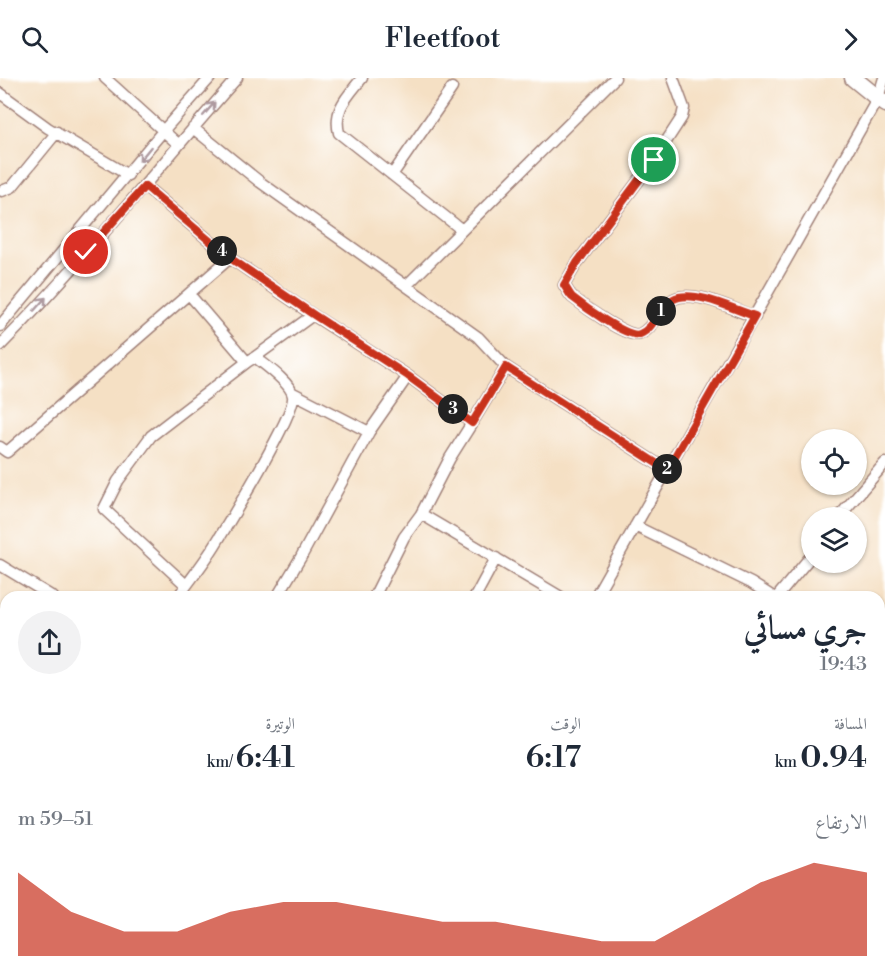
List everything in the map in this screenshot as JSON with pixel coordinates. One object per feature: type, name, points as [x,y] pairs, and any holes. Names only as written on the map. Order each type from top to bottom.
[{"type":"main road","points":[[853,78],[881,101]]},
{"type":"street","points":[[105,78],[178,144]]},
{"type":"street","points":[[0,326],[210,78]]},
{"type":"street","points":[[0,346],[145,186],[178,144],[237,78]]},
{"type":"street","points":[[362,78],[340,106],[339,133],[462,230]]},
{"type":"street","points":[[406,285],[615,78]]},
{"type":"street","points":[[674,78],[684,108],[682,117],[654,160],[577,263],[564,285],[570,295],[634,336],[642,334],[666,303],[678,297],[693,296],[755,316]]},
{"type":"street","points":[[598,591],[881,101],[885,78]]},
{"type":"street","points":[[392,175],[453,88]]},
{"type":"street","points":[[0,93],[28,115],[128,175]]},
{"type":"street","points":[[193,128],[260,182],[478,337],[506,367],[667,470]]},
{"type":"street","points":[[1,192],[12,186],[57,132]]},
{"type":"street","points":[[145,186],[230,258],[408,376],[472,423]]},
{"type":"street","points":[[0,447],[7,452],[230,258]]},
{"type":"street","points":[[189,294],[251,359],[279,377],[293,393],[369,432]]},
{"type":"street","points":[[186,585],[104,509],[118,481],[151,436],[251,359],[314,315]]},
{"type":"street","points":[[377,591],[404,537],[421,514],[450,458],[506,367]]},
{"type":"street","points":[[281,591],[369,432],[408,376]]},
{"type":"street","points":[[182,591],[215,545],[267,457],[293,405],[293,393]]},
{"type":"street","points":[[847,507],[885,463]]},
{"type":"street","points":[[421,514],[551,591]]},
{"type":"street","points":[[634,526],[765,591]]},
{"type":"street","points":[[478,591],[496,558]]},
{"type":"street","points":[[0,565],[43,591]]},
{"type":"street","points":[[780,591],[801,567]]},
{"type":"route","points":[[86,252],[145,186],[230,258],[408,376],[472,423],[506,367],[667,470],[755,316],[693,296],[678,297],[666,303],[642,334],[634,336],[570,295],[564,285],[577,263],[654,160]]}]
